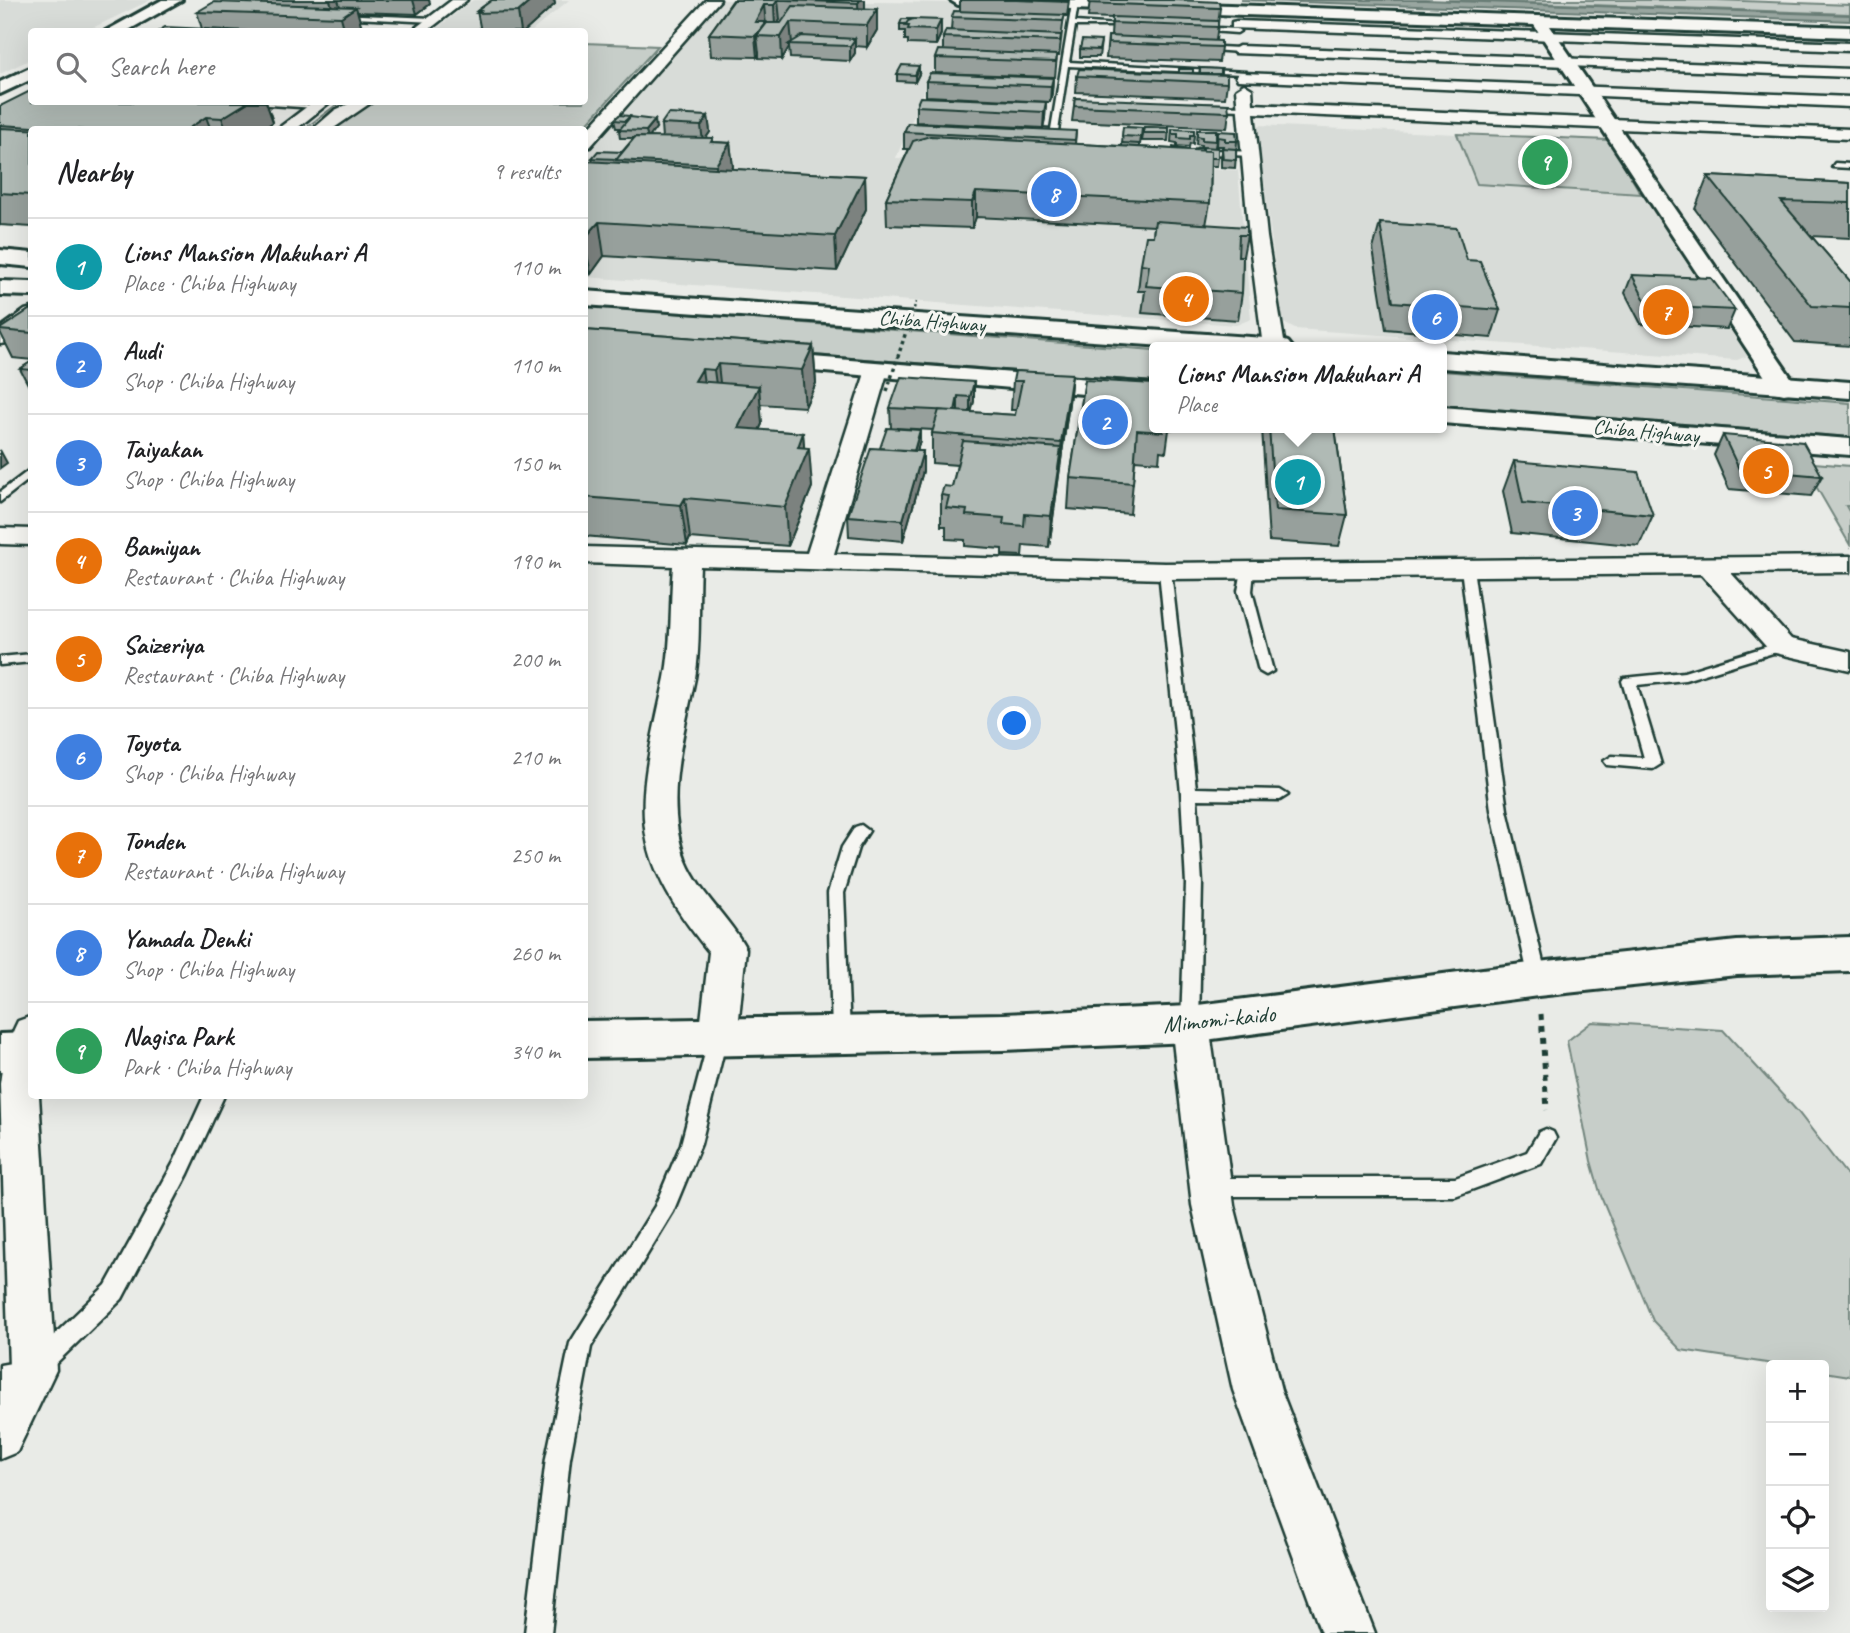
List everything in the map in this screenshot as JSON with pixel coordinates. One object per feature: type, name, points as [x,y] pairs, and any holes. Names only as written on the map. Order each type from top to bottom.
[{"type":"main road","points":[[120,28],[174,0]]},
{"type":"main road","points":[[958,0],[1073,16],[1236,22],[1850,32]]},
{"type":"main road","points":[[151,28],[192,6]]},
{"type":"main road","points":[[1543,28],[1784,386]]},
{"type":"main road","points":[[0,89],[28,74]]},
{"type":"main road","points":[[0,107],[28,93]]},
{"type":"main road","points":[[0,257],[28,260]]},
{"type":"main road","points":[[0,288],[28,289]]},
{"type":"main road","name":"Chiba Highway","points":[[588,298],[1204,342]]},
{"type":"main road","points":[[740,359],[882,380],[1149,392]]},
{"type":"main road","points":[[1447,360],[1850,390]]},
{"type":"main road","name":"Chiba Highway","points":[[1447,415],[1850,447]]},
{"type":"main road","name":"Mimomi-kaido","points":[[588,1040],[841,1033],[1004,1032],[1190,1024],[1538,979],[1737,958],[1850,954]]},
{"type":"street","points":[[423,28],[460,0]]},
{"type":"street","points":[[588,139],[713,0]]},
{"type":"street","points":[[1236,22],[1258,237],[1273,342]]},
{"type":"street","points":[[1543,28],[1850,47]]},
{"type":"street","points":[[1240,50],[1850,74]]},
{"type":"street","points":[[1242,75],[1850,102]]},
{"type":"street","points":[[289,126],[318,105]]},
{"type":"street","points":[[325,126],[341,113],[358,105]]},
{"type":"street","points":[[1246,108],[1850,134]]},
{"type":"street","points":[[0,338],[28,317]]},
{"type":"street","points":[[818,561],[882,380]]},
{"type":"street","points":[[0,537],[28,537]]},
{"type":"street","points":[[588,555],[1165,571],[1850,564]]},
{"type":"street","points":[[687,557],[680,677],[675,693],[658,805],[663,847],[676,876],[706,923],[728,948],[718,1038]]},
{"type":"street","points":[[1709,566],[1781,646],[1850,661]]},
{"type":"street","points":[[1190,1024],[1213,1187],[1213,1205],[1257,1390],[1348,1633]]},
{"type":"street","points":[[0,1435],[16,1373],[21,1047]]},
{"type":"lane","points":[[334,16],[433,20]]},
{"type":"lane","points":[[1026,130],[1054,131],[1073,16]]},
{"type":"lane","points":[[1060,19],[1073,16],[1141,27]]},
{"type":"lane","points":[[376,25],[386,18]]},
{"type":"lane","points":[[1182,29],[1236,22]]},
{"type":"lane","points":[[1056,38],[1082,44]]},
{"type":"lane","points":[[1187,48],[1240,50]]},
{"type":"lane","points":[[1052,59],[1242,75]]},
{"type":"lane","points":[[1049,81],[1062,82]]},
{"type":"lane","points":[[1045,105],[1072,102]]},
{"type":"lane","points":[[1192,106],[1246,108]]},
{"type":"lane","points":[[1188,150],[1250,153]]},
{"type":"lane","points":[[1835,165],[1850,166]]},
{"type":"lane","points":[[0,498],[28,474]]},
{"type":"lane","points":[[1467,568],[1499,810],[1538,979]]},
{"type":"lane","points":[[1165,571],[1188,793],[1194,884],[1190,1024]]},
{"type":"lane","points":[[1248,571],[1245,591],[1266,671]]},
{"type":"lane","points":[[1612,761],[1653,764],[1629,681],[1685,676],[1781,646]]},
{"type":"lane","points":[[0,661],[28,658]]},
{"type":"lane","points":[[1188,793],[1280,795]]},
{"type":"lane","points":[[841,1033],[836,893],[850,847],[861,831]]},
{"type":"lane","points":[[538,1633],[558,1458],[581,1343],[663,1212],[691,1143],[718,1038]]},
{"type":"lane","points":[[16,1373],[114,1292],[181,1168],[213,1099]]},
{"type":"lane","points":[[1213,1187],[1455,1186],[1534,1158],[1546,1138]]},
{"type":"path","points":[[882,380],[916,302]]},
{"type":"path","points":[[1538,979],[1547,1090],[1546,1138]]},
{"type":"shaded area","points":[[0,0],[151,0],[92,28],[28,28],[28,60],[0,74]]},
{"type":"shaded area","points":[[473,0],[569,0],[536,28],[437,28]]},
{"type":"shaded area","points":[[723,0],[961,3],[896,158],[1238,170],[1251,319],[1236,325],[588,277],[588,154]]},
{"type":"shaded area","points":[[1241,0],[1425,0],[1850,15],[1850,21]]},
{"type":"shaded area","points":[[1445,0],[1717,0],[1850,5],[1850,14]]},
{"type":"shaded area","points":[[588,43],[658,46],[585,126],[308,126],[336,105],[588,105]]},
{"type":"shaded area","points":[[1257,125],[1457,134],[1477,184],[1641,194],[1747,356],[1737,360],[1295,329],[1282,322]]},
{"type":"shaded area","points":[[1457,134],[1609,140],[1641,194],[1477,184]]},
{"type":"shaded area","points":[[588,306],[1149,350],[1149,382],[588,337]]},
{"type":"shaded area","points":[[1447,371],[1850,403],[1850,437],[1447,405]]},
{"type":"shaded area","points":[[1802,462],[1850,466],[1850,506],[1846,506],[1850,513],[1850,545]]},
{"type":"shaded area","points":[[1592,1022],[1723,1030],[1798,1112],[1850,1179],[1850,1376],[1829,1373],[1829,1360],[1766,1360],[1766,1363],[1681,1350],[1653,1321],[1601,1196],[1591,1161],[1567,1041]]},
{"type":"building","points":[[492,0],[532,0],[518,12],[477,13]]},
{"type":"building","points":[[734,0],[778,0],[774,5],[764,5],[755,22],[766,22],[755,36],[709,34]]},
{"type":"building","points":[[785,0],[860,0],[858,3]]},
{"type":"building","points":[[1016,0],[1068,0],[1068,2]]},
{"type":"building","points":[[1090,0],[1219,2],[1220,8],[1089,3]]},
{"type":"building","points":[[214,2],[356,7],[341,17],[197,12]]},
{"type":"building","points":[[793,6],[877,9],[867,25],[790,22],[781,37],[757,36],[767,23],[781,23]]},
{"type":"building","points":[[954,11],[1065,15],[1063,21],[952,17]]},
{"type":"building","points":[[1112,17],[1218,21],[1218,27],[1112,23]]},
{"type":"building","points":[[902,19],[913,19],[906,24],[900,24]]},
{"type":"building","points":[[913,19],[941,20],[936,30],[908,29],[909,26],[905,26]]},
{"type":"building","points":[[946,30],[1061,35],[1060,41],[943,37]]},
{"type":"building","points":[[802,36],[855,39],[850,46],[789,44]]},
{"type":"building","points":[[1108,36],[1221,41],[1221,47],[1108,43]]},
{"type":"building","points":[[1082,40],[1101,41],[1099,50],[1080,49]]},
{"type":"building","points":[[938,50],[1057,55],[1056,62],[935,58]]},
{"type":"building","points":[[902,65],[919,66],[915,75],[897,74]]},
{"type":"building","points":[[1200,68],[1221,69],[1221,74],[1200,74]]},
{"type":"building","points":[[1079,69],[1227,75],[1227,83],[1077,76]]},
{"type":"building","points":[[1179,69],[1193,69],[1193,73],[1179,73]]},
{"type":"building","points":[[930,73],[1053,78],[1051,86],[926,81]]},
{"type":"building","points":[[28,92],[28,105],[243,105],[222,118],[206,117],[192,126],[0,125],[0,106]]},
{"type":"building","points":[[920,97],[1046,102],[1044,112],[916,106]]},
{"type":"building","points":[[1075,98],[1228,104],[1229,112],[1074,106]]},
{"type":"building","points":[[668,114],[708,116],[701,126],[661,124]]},
{"type":"building","points":[[619,115],[630,116],[625,121],[614,120]]},
{"type":"building","points":[[630,117],[655,120],[646,131],[619,130]]},
{"type":"building","points":[[908,123],[1076,131],[1075,140],[904,132]]},
{"type":"building","points":[[1123,127],[1142,128],[1141,137],[1122,136]]},
{"type":"building","points":[[1144,127],[1169,128],[1169,133],[1143,133]]},
{"type":"building","points":[[0,128],[28,129],[28,195],[0,193]]},
{"type":"building","points":[[1172,129],[1194,130],[1194,135],[1190,135],[1190,139],[1178,138],[1178,134],[1172,134]]},
{"type":"building","points":[[1197,130],[1216,130],[1216,141],[1202,140],[1202,137],[1197,136]]},
{"type":"building","points":[[1218,131],[1236,132],[1237,141],[1225,141],[1225,138],[1218,137]]},
{"type":"building","points":[[930,136],[1211,151],[1210,203],[976,192],[972,202],[886,199],[913,141]]},
{"type":"building","points":[[635,137],[713,138],[711,142],[730,143],[716,165],[616,160]]},
{"type":"building","points":[[1122,143],[1139,144],[1139,147],[1122,146]]},
{"type":"building","points":[[1203,147],[1218,148],[1218,158],[1211,158],[1211,151],[1203,151]]},
{"type":"building","points":[[1222,148],[1236,149],[1236,160],[1223,159]]},
{"type":"building","points":[[598,151],[622,152],[617,159],[592,158]]},
{"type":"building","points":[[588,161],[865,176],[835,236],[599,222],[588,234]]},
{"type":"building","points":[[1708,176],[1850,183],[1850,203],[1781,201],[1850,281],[1850,308],[1812,306]]},
{"type":"building","points":[[1155,221],[1247,227],[1247,235],[1239,235],[1238,256],[1243,256],[1242,293],[1146,286],[1149,265],[1141,264],[1146,236],[1153,236]]},
{"type":"building","points":[[1380,223],[1457,228],[1467,260],[1480,261],[1500,310],[1393,302]]},
{"type":"building","points":[[1632,275],[1711,278],[1735,310],[1648,306]]},
{"type":"building","points":[[28,311],[28,333],[0,329]]},
{"type":"building","points":[[588,330],[813,346],[802,370],[718,364],[714,370],[702,369],[695,381],[759,386],[738,428],[803,433],[798,447],[809,448],[785,507],[685,498],[681,505],[588,497]]},
{"type":"building","points":[[1015,371],[1072,374],[1061,443],[932,433],[939,410],[1015,415],[1022,381],[1013,381]]},
{"type":"building","points":[[901,377],[974,382],[970,397],[958,396],[955,411],[890,408]]},
{"type":"building","points":[[1085,380],[1149,384],[1149,431],[1137,430],[1133,483],[1070,478]]},
{"type":"building","points":[[887,428],[920,430],[914,451],[880,448]]},
{"type":"building","points":[[1269,433],[1336,433],[1347,515],[1275,510]]},
{"type":"building","points":[[1723,435],[1803,442],[1822,476],[1739,469]]},
{"type":"building","points":[[963,441],[1061,448],[1051,516],[1025,514],[1024,526],[1003,524],[1004,518],[966,515],[967,510],[946,508],[949,496],[941,495],[944,486],[952,487]]},
{"type":"building","points":[[871,448],[923,451],[903,520],[848,516]]},
{"type":"building","points":[[1514,461],[1638,472],[1653,515],[1523,503]]},
{"type":"place","name":"Nagisa Park","points":[[1545,162]]},
{"type":"place","name":"Yamada Denki","points":[[1054,194]]},
{"type":"place","name":"Bamiyan","points":[[1186,299]]},
{"type":"place","name":"Tonden","points":[[1666,312]]},
{"type":"place","name":"Toyota","points":[[1435,317]]},
{"type":"place","name":"Audi","points":[[1105,422]]},
{"type":"place","name":"Saizeriya","points":[[1766,471]]},
{"type":"place","name":"Lions Mansion Makuhari A","points":[[1298,482]]},
{"type":"place","name":"Taiyakan","points":[[1575,513]]}]
